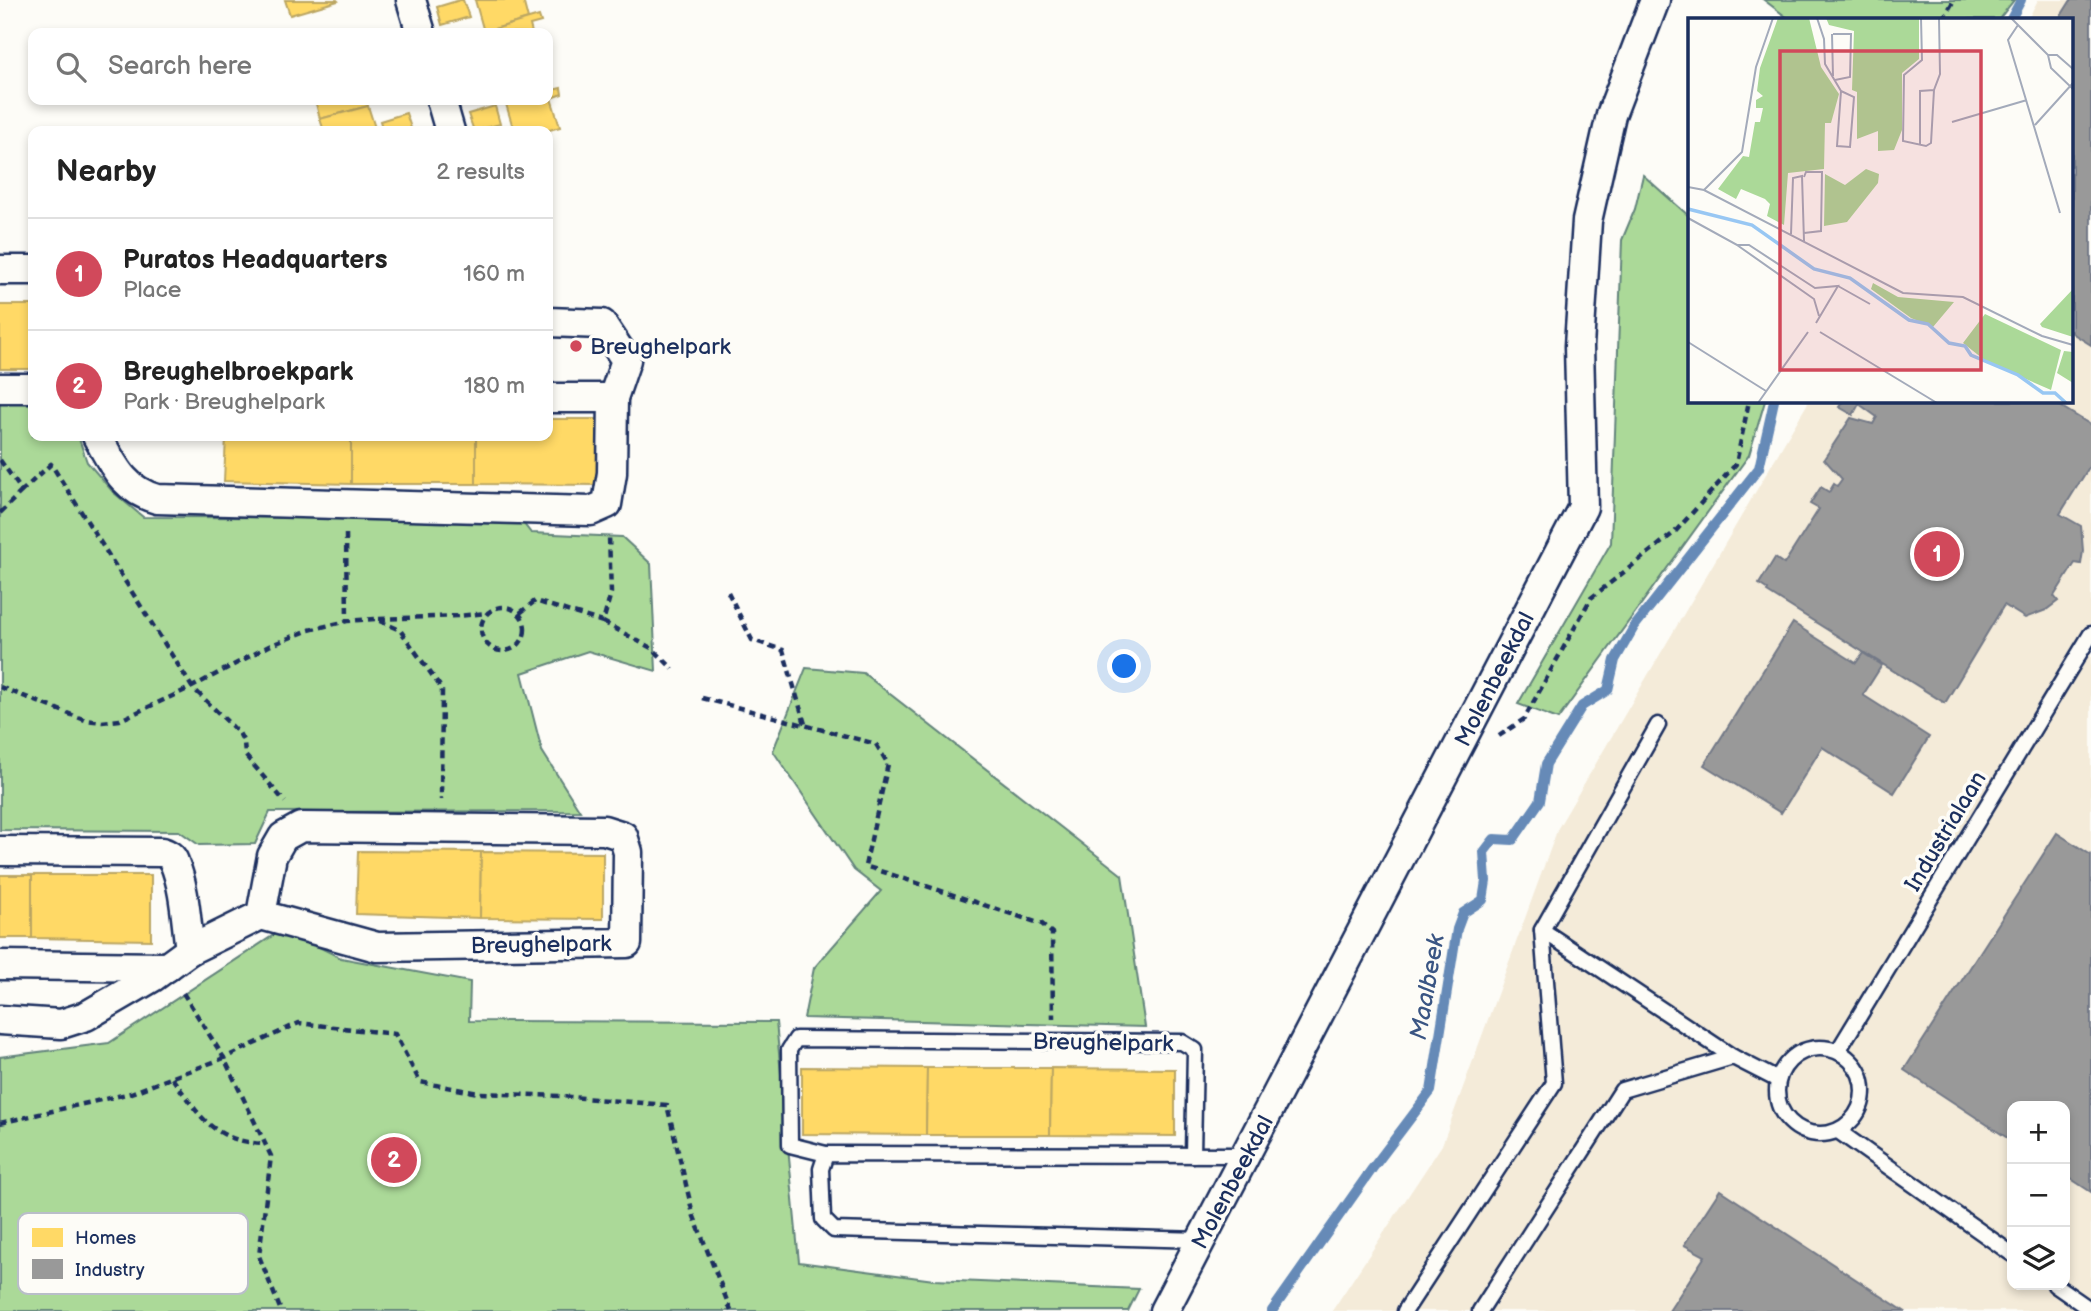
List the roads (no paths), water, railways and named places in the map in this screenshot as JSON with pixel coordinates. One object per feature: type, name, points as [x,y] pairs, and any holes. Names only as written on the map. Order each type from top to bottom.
[{"type":"street","points":[[411,0],[419,28]]},
{"type":"street","name":"Molenbeekdal","points":[[1164,1311],[1583,507],[1579,346],[1587,221],[1611,115],[1655,0]]},
{"type":"street","points":[[442,105],[449,126]]},
{"type":"street","points":[[0,270],[28,270]]},
{"type":"street","points":[[100,441],[122,480],[144,496],[157,499],[591,511],[607,504],[612,472],[613,398],[626,360],[602,324],[553,322]]},
{"type":"street","points":[[0,388],[28,388]]},
{"type":"street","points":[[553,398],[613,398]]},
{"type":"street","name":"Breughelpark","points":[[301,827],[604,830],[623,836],[628,852],[627,943],[377,947],[261,915],[272,856],[283,837],[301,827]]},
{"type":"street","points":[[0,851],[162,852],[170,855],[174,861],[181,892],[190,950]]},
{"type":"street","points":[[0,1020],[61,1024],[86,1016],[190,950],[261,915]]},
{"type":"street","points":[[0,965],[167,967]]},
{"type":"lane","name":"Industrialaan","points":[[1838,1051],[2091,635]]},
{"type":"lane","points":[[1405,1311],[1554,1083],[1542,930],[1658,725]]},
{"type":"lane","points":[[1542,930],[1733,1057],[1778,1080]]},
{"type":"lane","name":"Breughelpark","points":[[1193,1155],[1195,1050],[1182,1042],[796,1039],[789,1050],[790,1145],[826,1154],[1193,1155],[1247,1155]]},
{"type":"lane","points":[[1819,1048],[1838,1051],[1851,1061],[1861,1076],[1864,1093],[1857,1114],[1838,1132],[1819,1135],[1804,1132],[1789,1123],[1779,1104],[1778,1080],[1788,1062],[1802,1052],[1819,1048]]},
{"type":"lane","points":[[1480,1311],[1622,1090],[1733,1057]]},
{"type":"lane","points":[[1838,1132],[2007,1250]]},
{"type":"lane","points":[[826,1154],[821,1169],[824,1219],[834,1230],[1201,1240]]},
{"type":"lane","points":[[2062,1290],[2091,1310]]},
{"type":"waterway","name":"Maalbeek","points":[[2012,18],[2021,0]]},
{"type":"waterway","name":"Maalbeek","points":[[1272,1311],[1372,1169],[1431,1091],[1457,929],[1463,913],[1483,900],[1486,881],[1484,852],[1494,839],[1513,840],[1540,801],[1546,764],[1582,706],[1608,690],[1615,660],[1634,627],[1759,468],[1774,402]]},
{"type":"place","name":"Breughelpark","points":[[576,346]]},
{"type":"place","name":"Puratos Headquarters","points":[[1937,554]]},
{"type":"place","name":"Breughelbroekpark","points":[[394,1160]]}]
